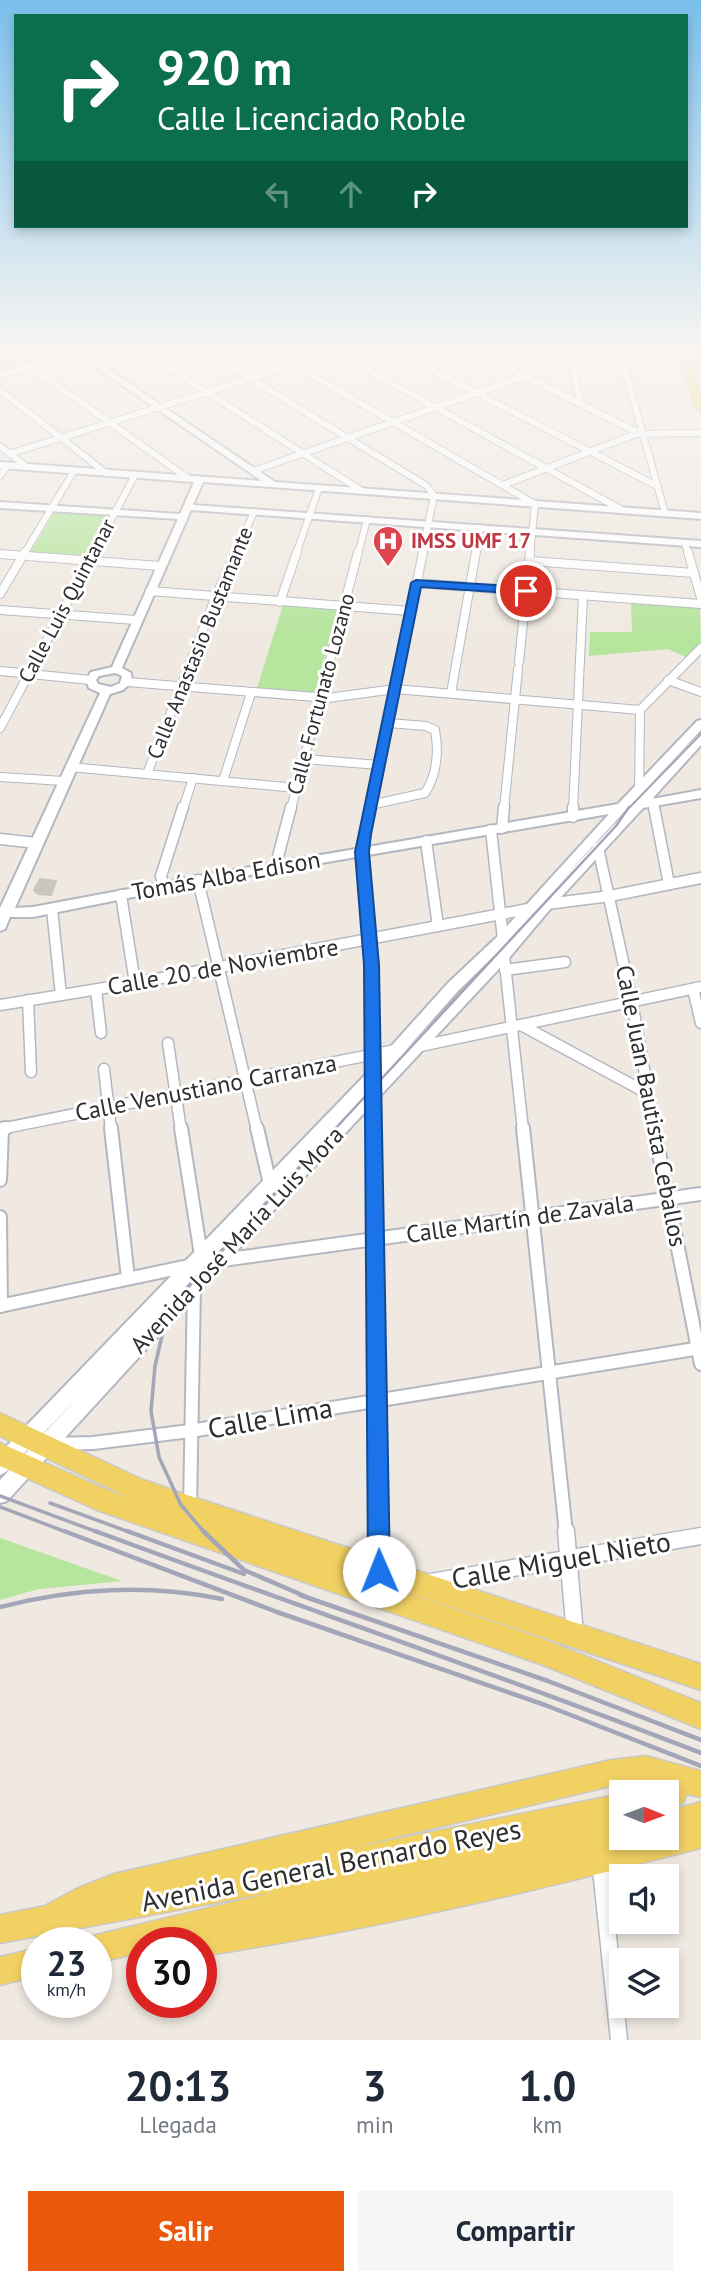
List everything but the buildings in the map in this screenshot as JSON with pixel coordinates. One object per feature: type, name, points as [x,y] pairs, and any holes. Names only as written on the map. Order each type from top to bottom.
[{"type":"main road","points":[[0,1424],[137,1489],[189,1508],[701,1677]]},
{"type":"main road","points":[[9,1461],[97,1498],[543,1652],[701,1716]]},
{"type":"main road","points":[[43,1923],[89,1898],[142,1880],[205,1869],[611,1773],[646,1769],[701,1784]]},
{"type":"main road","name":"Avenida General Bernardo Reyes","points":[[0,1929],[43,1923],[609,1809]]},
{"type":"main road","points":[[679,1821],[701,1816]]},
{"type":"main road","points":[[217,1939],[278,1930],[600,1860],[701,1834]]},
{"type":"main road","name":"Avenida General Bernardo Reyes","points":[[198,1927],[290,1902],[609,1836]]},
{"type":"main road","points":[[0,1971],[21,1966]]},
{"type":"street","points":[[0,446],[27,467]]},
{"type":"street","points":[[9,454],[35,446]]},
{"type":"street","points":[[73,446],[106,472]]},
{"type":"street","points":[[146,446],[194,479]]},
{"type":"street","points":[[217,446],[274,484]]},
{"type":"street","points":[[293,446],[362,491]]},
{"type":"street","points":[[253,471],[319,446]]},
{"type":"street","points":[[362,446],[431,488],[434,496],[362,852],[370,940],[374,1094],[373,1241],[379,1571]]},
{"type":"street","points":[[435,446],[535,504]]},
{"type":"street","points":[[508,446],[622,510]]},
{"type":"street","points":[[578,446],[657,486]]},
{"type":"street","points":[[503,485],[605,446]]},
{"type":"street","points":[[645,446],[664,513]]},
{"type":"street","points":[[0,476],[3,466],[27,467],[701,516]]},
{"type":"street","points":[[0,594],[74,471]]},
{"type":"street","name":"Calle Luis Quintanar","points":[[0,729],[135,475]]},
{"type":"street","points":[[116,669],[187,507],[194,479]]},
{"type":"street","points":[[280,602],[319,488]]},
{"type":"street","points":[[535,504],[516,699],[497,829],[500,914],[516,1026],[531,1216],[550,1372],[575,1634]]},
{"type":"street","points":[[0,505],[182,517]]},
{"type":"street","points":[[187,507],[701,544]]},
{"type":"street","name":"Calle Anastasio Bustamante","points":[[147,774],[216,596],[254,512]]},
{"type":"street","name":"Calle Fortunato Lozano","points":[[275,868],[367,520]]},
{"type":"street","points":[[451,694],[481,528]]},
{"type":"street","points":[[685,543],[701,598]]},
{"type":"street","points":[[0,554],[160,566]]},
{"type":"street","points":[[530,561],[694,573]]},
{"type":"street","points":[[416,583],[701,604]]},
{"type":"street","points":[[150,591],[410,611]]},
{"type":"street","points":[[583,596],[573,817],[586,822],[598,841]]},
{"type":"street","points":[[0,610],[136,620]]},
{"type":"street","points":[[669,884],[644,798],[640,710],[701,648]]},
{"type":"street","points":[[91,680],[98,672],[116,669],[127,675],[127,682]]},
{"type":"street","points":[[0,671],[91,680]]},
{"type":"street","points":[[91,680],[96,688],[106,691],[119,688],[127,682],[318,698],[340,698],[395,689],[640,710]]},
{"type":"street","points":[[668,680],[701,692]]},
{"type":"street","points":[[2,918],[106,691]]},
{"type":"street","points":[[223,781],[251,693]]},
{"type":"street","points":[[370,805],[425,793],[430,784],[437,742],[435,730],[426,726],[388,723]]},
{"type":"street","name":"Avenida José María Luis Mora","points":[[644,798],[701,723]]},
{"type":"street","name":"Avenida José María Luis Mora","points":[[37,1441],[453,987],[504,955],[528,909],[644,798],[701,738]]},
{"type":"street","points":[[304,759],[379,765]]},
{"type":"street","points":[[70,767],[296,788]]},
{"type":"street","points":[[0,777],[63,782]]},
{"type":"street","name":"Calle Anastasio Bustamante","points":[[164,887],[161,876],[193,778]]},
{"type":"street","name":"Tomás Alba Edison","points":[[2,918],[198,880],[573,817],[623,807],[644,798],[701,793]]},
{"type":"street","name":"Avenida José María Luis Mora","points":[[0,1494],[9,1461],[37,1441],[194,1284],[203,1260],[374,1094],[504,955],[623,807]]},
{"type":"street","points":[[0,839],[36,843]]},
{"type":"street","points":[[426,841],[438,926]]},
{"type":"street","name":"Calle Juan Bautista Ceballos","points":[[598,841],[632,1002],[667,1198],[701,1364]]},
{"type":"street","points":[[547,904],[610,896],[701,878]]},
{"type":"street","points":[[198,880],[270,1184]]},
{"type":"street","points":[[121,895],[135,983]]},
{"type":"street","points":[[52,909],[61,995]]},
{"type":"street","name":"Calle 20 de Noviembre","points":[[0,1005],[218,968],[528,909]]},
{"type":"street","points":[[504,955],[565,962]]},
{"type":"street","points":[[697,988],[701,1023]]},
{"type":"street","name":"Calle Venustiano Carranza","points":[[1,1129],[697,988]]},
{"type":"street","points":[[96,990],[102,1033]]},
{"type":"street","points":[[28,1000],[31,1072]]},
{"type":"street","points":[[516,1026],[647,1093]]},
{"type":"street","points":[[168,1043],[203,1260]]},
{"type":"street","points":[[104,1069],[128,1278]]},
{"type":"street","points":[[0,1180],[1,1129]]},
{"type":"street","name":"Calle Martín de Zavala","points":[[0,1306],[203,1260],[373,1241],[531,1216],[701,1194]]},
{"type":"street","points":[[0,1217],[0,1306]]},
{"type":"street","points":[[194,1284],[189,1508],[198,1534]]},
{"type":"street","name":"Calle Lima","points":[[37,1441],[93,1443],[190,1431],[699,1348]]},
{"type":"street","name":"Calle Miguel Nieto","points":[[420,1583],[701,1536]]},
{"type":"street","points":[[600,1860],[619,2040]]},
{"type":"green space","points":[[58,511],[106,516],[84,556],[30,553],[54,513]]},
{"type":"green space","points":[[631,602],[700,608],[701,643],[686,657],[668,649],[589,656],[590,632],[632,632]]},
{"type":"green space","points":[[283,605],[337,610],[315,693],[257,688]]},
{"type":"green space","points":[[0,1538],[122,1581],[39,1589],[0,1600]]},
{"type":"railway","points":[[628,809],[701,734]]},
{"type":"railway","points":[[334,1130],[616,826],[629,807]]},
{"type":"railway","points":[[205,1532],[181,1505],[159,1457],[151,1411],[155,1366],[167,1314],[186,1289],[336,1128]]},
{"type":"railway","points":[[0,1496],[100,1533]]},
{"type":"railway","points":[[50,1503],[132,1533]]},
{"type":"railway","points":[[0,1507],[69,1533]]},
{"type":"railway","points":[[64,1531],[277,1612],[545,1705],[701,1766]]},
{"type":"railway","points":[[95,1531],[701,1753]]},
{"type":"railway","points":[[127,1531],[244,1574]]},
{"type":"railway","points":[[205,1532],[244,1570],[309,1598]]},
{"type":"railway","points":[[0,1607],[56,1596],[111,1590],[166,1591],[222,1599]]},
{"type":"railway","points":[[300,1595],[548,1681],[701,1740]]},
{"type":"place","name":"IMSS UMF 17","points":[[388,568]]},
{"type":"route","points":[[379,1571],[373,1241],[372,965],[362,852],[416,583],[526,591]]}]
